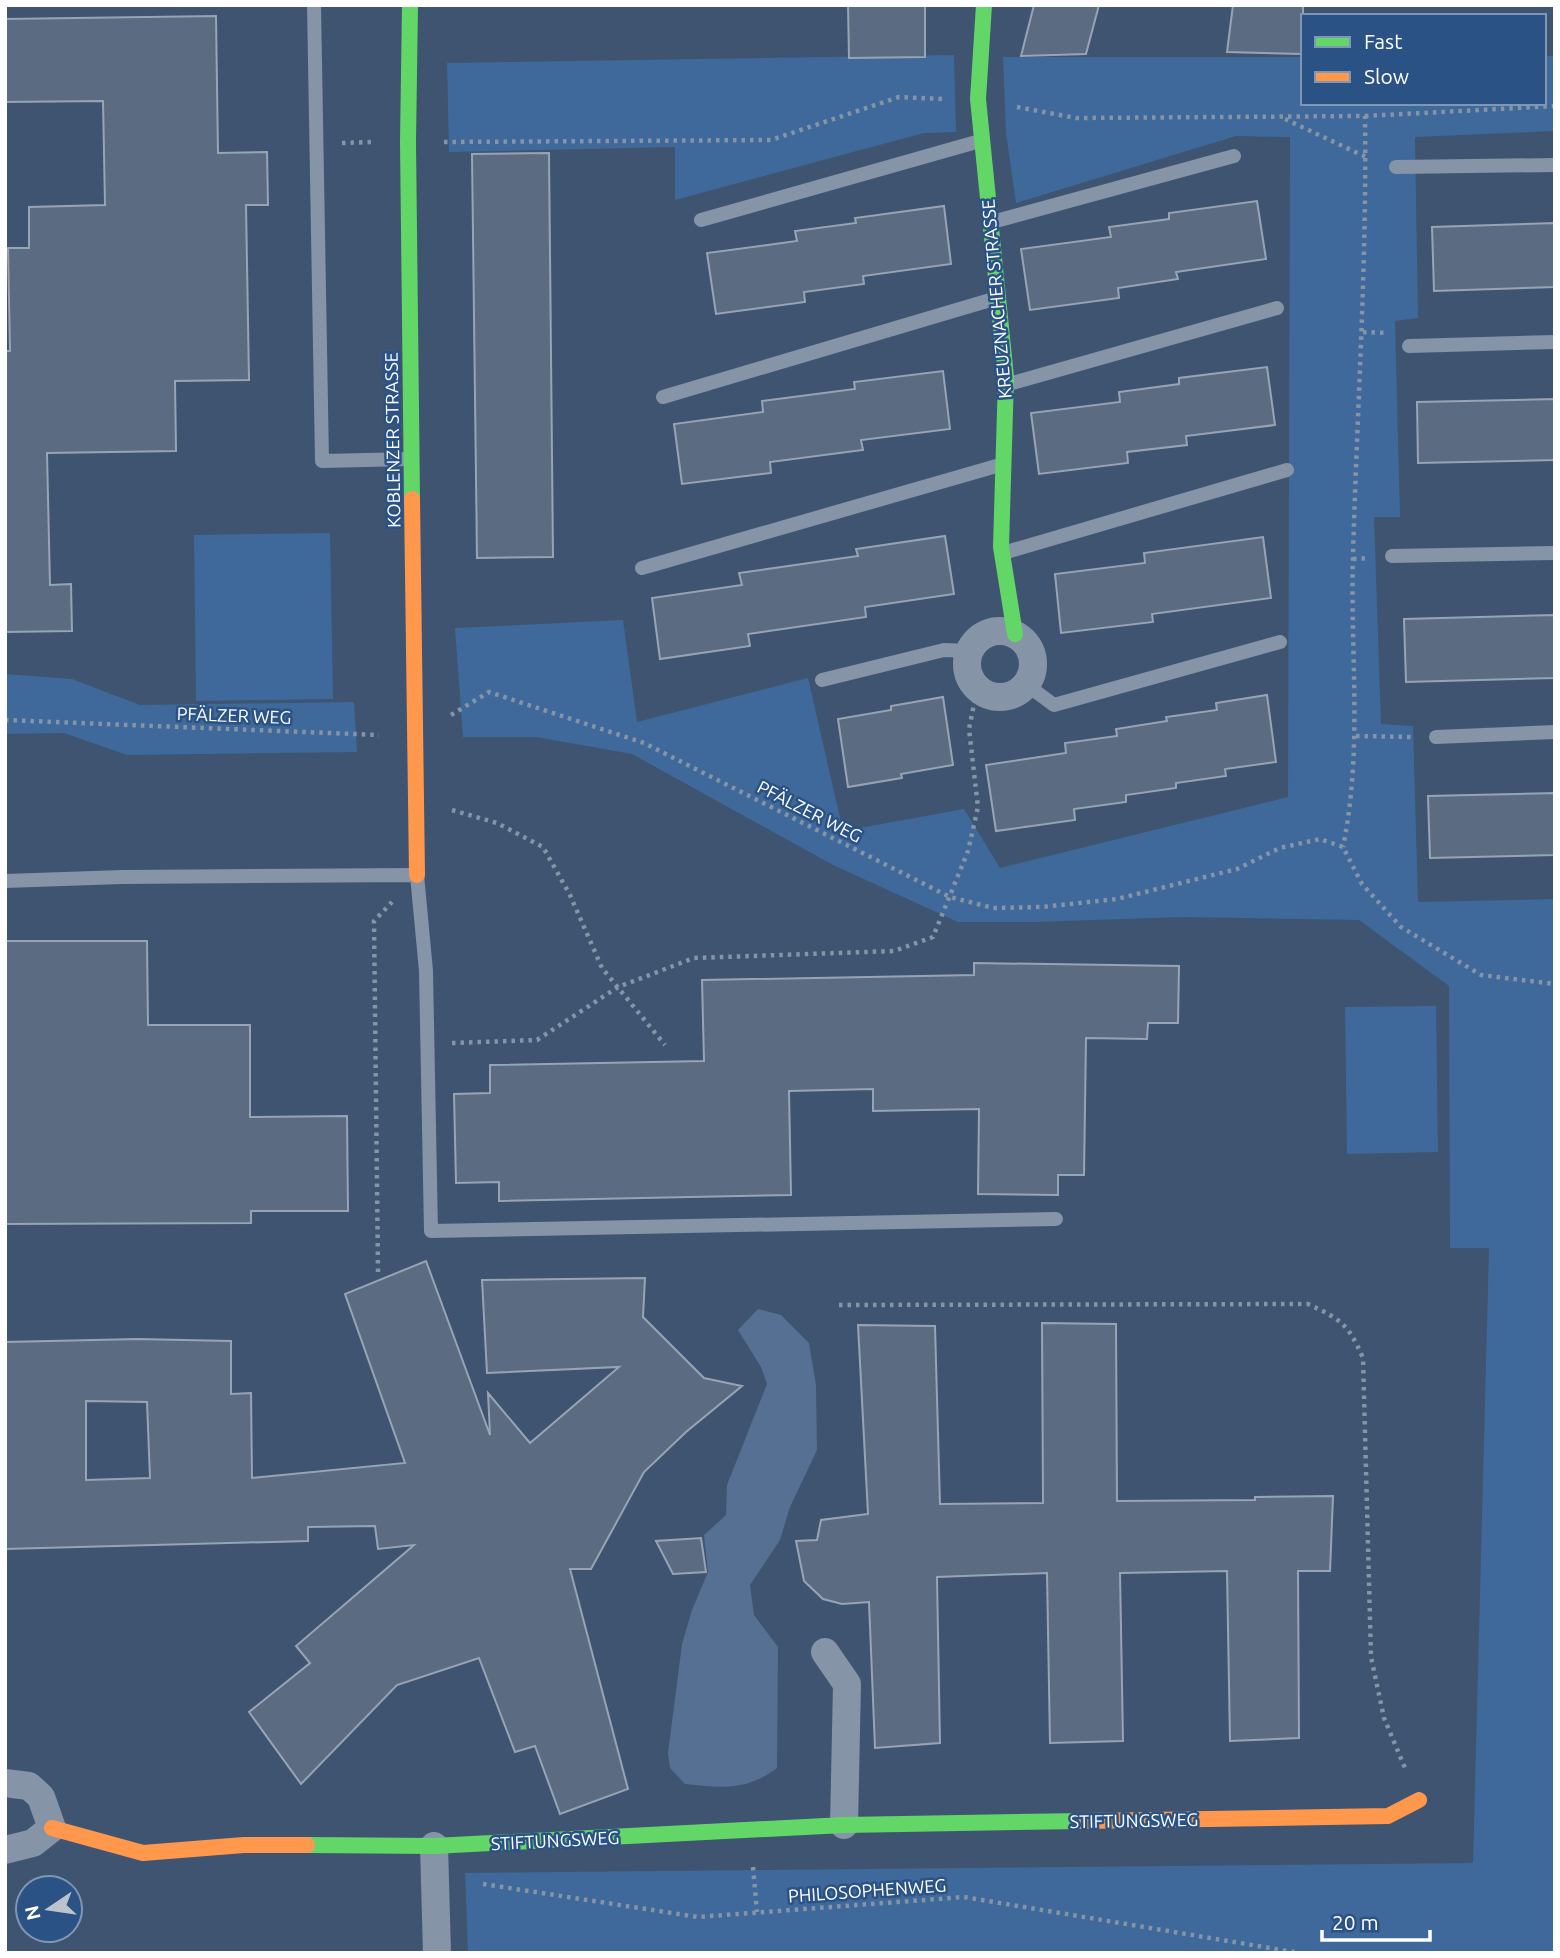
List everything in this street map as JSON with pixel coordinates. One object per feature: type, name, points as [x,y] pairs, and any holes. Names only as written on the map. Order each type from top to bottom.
[{"type":"street","name":"KOBLENZER STRASSE","points":[[410,5],[408,142],[417,875]]},
{"type":"street","name":"KREUZNACHER STRASSE","points":[[984,5],[978,99],[1006,385],[1003,554],[1015,634],[1029,647],[1034,666],[1027,685]]},
{"type":"street","points":[[1015,634],[998,630],[980,636],[969,650],[967,671],[977,689],[994,697],[1012,696],[1027,685]]},
{"type":"street","points":[[825,1652],[847,1684],[844,1825]]},
{"type":"street","points":[[5,1783],[29,1786],[41,1797],[52,1828],[33,1843],[5,1850]]},
{"type":"street","name":"STIFTUNGSWEG","points":[[52,1828],[143,1853],[244,1845],[434,1846],[844,1825],[1388,1816],[1419,1800]]},
{"type":"street","points":[[434,1846],[437,1953]]},
{"type":"lane","points":[[314,5],[322,461],[411,459]]},
{"type":"lane","points":[[701,220],[981,141]]},
{"type":"lane","points":[[990,223],[1234,156]]},
{"type":"lane","points":[[1396,167],[1555,165]]},
{"type":"lane","points":[[663,397],[998,298]]},
{"type":"lane","points":[[1006,385],[1277,308]]},
{"type":"lane","points":[[1409,346],[1555,342]]},
{"type":"lane","points":[[642,568],[1003,464]]},
{"type":"lane","points":[[1003,554],[1287,470]]},
{"type":"lane","points":[[1392,556],[1555,553]]},
{"type":"lane","points":[[1027,685],[1054,705],[1280,642]]},
{"type":"lane","points":[[822,680],[944,650],[969,650]]},
{"type":"lane","points":[[1436,737],[1555,732]]},
{"type":"lane","points":[[5,881],[122,877],[417,875],[426,971],[431,1231],[1056,1219]]},
{"type":"path","points":[[317,143],[771,140],[899,97],[978,99],[1076,118],[1284,119],[1555,106]]},
{"type":"path","points":[[1365,116],[1363,332],[1353,559],[1356,736],[1349,816],[1343,847],[1362,884],[1401,927],[1480,975],[1555,984]]},
{"type":"path","points":[[1284,119],[1366,157],[1396,167]]},
{"type":"path","points":[[427,1044],[537,1040],[618,987],[694,958],[894,951],[933,937],[968,852],[978,807],[969,729],[977,689]]},
{"type":"path","name":"PFÄLZER WEG","points":[[5,720],[417,736],[489,692],[644,743],[950,897],[993,908],[1042,907],[1117,899],[1237,869],[1280,848],[1320,839],[1343,847]]},
{"type":"path","points":[[1356,736],[1436,737]]},
{"type":"path","points":[[417,801],[497,822],[543,847],[570,895],[602,968],[665,1045]]},
{"type":"path","points":[[378,1272],[374,921],[417,875]]},
{"type":"path","points":[[839,1305],[1308,1304],[1332,1315],[1351,1331],[1363,1358],[1371,1657],[1384,1718],[1419,1800]]},
{"type":"path","points":[[749,1831],[757,1912]]},
{"type":"path","name":"PHILOSOPHENWEG","points":[[434,1876],[698,1917],[964,1898],[1300,1953]]},
{"type":"shaded area","points":[[954,55],[956,132],[924,133],[675,200],[675,147],[449,152],[447,63]]},
{"type":"shaded area","points":[[1546,56],[1555,56],[1555,131],[1415,137],[1418,318],[1395,321],[1400,517],[1374,517],[1381,724],[1413,726],[1418,902],[1555,899],[1555,1953],[468,1953],[465,1873],[1473,1863],[1489,1248],[1450,1248],[1449,986],[1359,920],[1182,917],[958,922],[833,865],[632,754],[536,737],[463,737],[455,628],[623,620],[637,722],[808,678],[843,831],[964,809],[1000,868],[1288,797],[1290,137],[1236,136],[1016,203],[1006,133],[1003,57],[1301,57],[1301,105],[1546,105]]},
{"type":"shaded area","points":[[330,533],[333,699],[196,701],[194,535]]},
{"type":"shaded area","points":[[5,674],[72,679],[140,705],[354,702],[357,752],[127,755],[64,733],[5,734]]},
{"type":"shaded area","points":[[1436,1006],[1438,1152],[1347,1154],[1345,1007]]},
{"type":"shaded area","points":[[758,1309],[781,1315],[809,1343],[816,1385],[817,1450],[790,1507],[780,1540],[750,1585],[754,1615],[778,1647],[777,1768],[755,1781],[733,1786],[685,1784],[670,1768],[668,1753],[682,1644],[692,1610],[708,1572],[704,1535],[726,1515],[727,1485],[767,1384],[761,1367],[738,1330]]},
{"type":"building","points":[[848,5],[925,5],[925,57],[849,58]]},
{"type":"building","points":[[1034,5],[1099,5],[1086,54],[1021,56]]},
{"type":"building","points":[[1233,5],[1303,5],[1301,54],[1227,52]]},
{"type":"building","points":[[216,16],[218,153],[267,152],[268,205],[246,205],[249,380],[175,381],[176,451],[47,453],[50,585],[71,584],[72,631],[5,632],[5,351],[10,351],[8,248],[29,248],[29,207],[105,205],[103,101],[5,102],[5,19]]},
{"type":"building","points":[[549,153],[553,557],[477,558],[472,154]]},
{"type":"building","points":[[1257,201],[1266,259],[1176,272],[1178,279],[1118,288],[1119,298],[1030,310],[1021,249],[1111,237],[1109,227],[1169,219],[1169,213]]},
{"type":"building","points":[[944,206],[951,264],[863,276],[864,284],[804,292],[805,302],[716,314],[707,253],[797,241],[795,231],[856,223],[855,218]]},
{"type":"building","points":[[1555,223],[1555,287],[1434,291],[1432,227]]},
{"type":"building","points":[[1267,367],[1275,425],[1186,436],[1187,445],[1127,452],[1128,463],[1039,474],[1031,413],[1120,402],[1119,392],[1179,384],[1179,378]]},
{"type":"building","points":[[943,371],[950,429],[861,440],[863,450],[770,462],[771,473],[682,484],[674,424],[763,412],[762,401],[855,389],[854,382]]},
{"type":"building","points":[[1555,399],[1555,460],[1418,463],[1417,402]]},
{"type":"building","points":[[945,536],[954,594],[865,607],[866,617],[748,634],[750,646],[660,659],[652,598],[742,585],[739,573],[858,556],[856,549]]},
{"type":"building","points":[[1263,537],[1271,598],[1152,614],[1153,622],[1061,633],[1055,574],[1145,563],[1144,553]]},
{"type":"building","points":[[1555,615],[1555,678],[1406,682],[1404,619]]},
{"type":"building","points":[[1267,695],[1276,762],[1225,769],[1226,776],[1176,783],[1176,788],[1126,795],[1126,802],[1074,809],[1075,820],[996,831],[986,765],[1066,753],[1065,743],[1117,736],[1116,729],[1167,721],[1166,717],[1217,710],[1216,703]]},
{"type":"building","points":[[943,697],[953,765],[901,774],[902,778],[848,787],[838,719]]},
{"type":"building","points":[[1555,793],[1555,855],[1430,858],[1428,796]]},
{"type":"building","points":[[5,941],[147,941],[148,1025],[250,1025],[250,1117],[347,1116],[348,1211],[251,1211],[251,1223],[5,1224]]},
{"type":"building","points":[[974,963],[1179,966],[1178,1023],[1148,1023],[1147,1039],[1086,1038],[1084,1175],[1058,1175],[1058,1195],[978,1194],[979,1109],[873,1111],[873,1089],[789,1091],[791,1195],[499,1201],[499,1182],[456,1183],[454,1094],[490,1093],[490,1065],[704,1061],[702,980],[974,975]]},
{"type":"building","points":[[426,1261],[490,1435],[488,1393],[530,1443],[619,1367],[487,1373],[482,1280],[645,1278],[643,1317],[704,1378],[742,1386],[686,1432],[644,1472],[591,1569],[570,1569],[628,1789],[560,1814],[535,1746],[515,1752],[479,1658],[397,1685],[301,1784],[249,1712],[310,1663],[296,1646],[414,1545],[378,1549],[375,1526],[308,1527],[308,1541],[5,1549],[5,1342],[138,1339],[231,1341],[231,1394],[251,1393],[252,1478],[405,1463],[345,1294]],"holes":[[[86,1401],[147,1402],[150,1478],[86,1480]]]},
{"type":"building","points":[[1042,1323],[1116,1324],[1117,1501],[1255,1500],[1255,1497],[1333,1496],[1330,1571],[1298,1571],[1299,1738],[1230,1741],[1227,1571],[1120,1573],[1123,1741],[1050,1743],[1047,1573],[937,1577],[940,1743],[875,1748],[869,1602],[842,1604],[823,1599],[804,1581],[796,1541],[817,1540],[821,1520],[868,1514],[858,1325],[935,1326],[940,1504],[1043,1503]]},
{"type":"building","points":[[701,1538],[706,1572],[673,1574],[656,1541]]},
{"type":"traffic: fast","points":[[410,5],[408,142],[412,499]]},
{"type":"traffic: fast","points":[[984,5],[978,99],[1006,377],[1001,547],[1015,634]]},
{"type":"traffic: fast","points":[[307,1845],[434,1846],[844,1825],[1083,1821]]},
{"type":"traffic: slow","points":[[412,499],[417,875]]},
{"type":"traffic: slow","points":[[1083,1821],[1388,1816],[1419,1800]]},
{"type":"traffic: slow","points":[[52,1828],[143,1853],[244,1845],[307,1845]]}]
